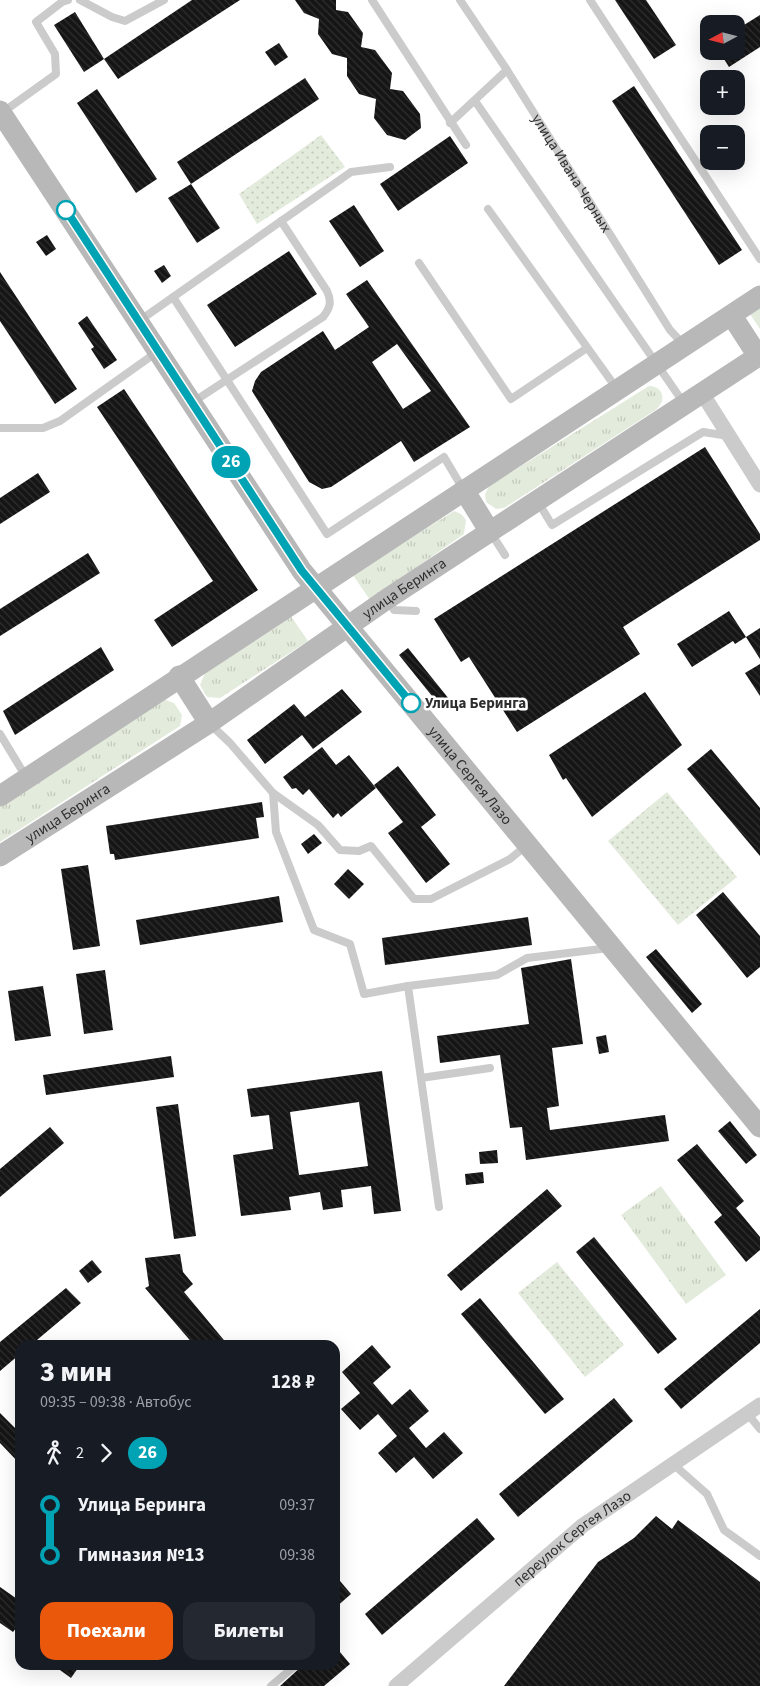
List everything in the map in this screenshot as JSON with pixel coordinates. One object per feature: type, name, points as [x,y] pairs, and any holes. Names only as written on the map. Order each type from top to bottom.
[{"type":"street","name":"улица Сергея Лазо","points":[[1,113],[191,403],[316,587],[760,1127]]},
{"type":"street","points":[[0,796],[760,296]]},
{"type":"street","points":[[732,316],[759,357]]},
{"type":"street","name":"улица Беринга","points":[[0,856],[209,723],[387,599],[702,392],[759,357]]},
{"type":"street","points":[[702,392],[760,484]]},
{"type":"street","points":[[464,490],[490,532]]},
{"type":"street","points":[[180,676],[209,723]]},
{"type":"street","name":"переулок Сергея Лазо","points":[[396,1686],[582,1526],[754,1409]]},
{"type":"lane","points":[[1,113],[56,74],[54,54],[36,22],[62,2],[68,0]]},
{"type":"lane","points":[[80,0],[112,18],[125,21],[164,0]]},
{"type":"lane","points":[[372,0],[450,124],[466,145]]},
{"type":"lane","name":"улица Ивана Черных","points":[[460,0],[507,70],[670,330],[686,346]]},
{"type":"lane","points":[[590,0],[760,259]]},
{"type":"lane","points":[[450,124],[507,70]]},
{"type":"lane","points":[[475,101],[684,404]]},
{"type":"lane","points":[[139,321],[351,172],[390,167]]},
{"type":"lane","points":[[488,209],[618,391]]},
{"type":"lane","points":[[191,403],[322,317],[329,310],[331,299],[327,291],[281,221]]},
{"type":"lane","points":[[419,263],[511,399],[587,348]]},
{"type":"lane","points":[[173,297],[328,534],[444,457],[464,490]]},
{"type":"lane","points":[[0,428],[43,428],[60,421],[158,351]]},
{"type":"lane","points":[[536,500],[552,525],[703,432],[730,436]]},
{"type":"lane","points":[[490,532],[505,555]]},
{"type":"lane","points":[[387,599],[394,610],[416,611]]},
{"type":"lane","points":[[209,723],[230,743],[273,793],[318,825],[340,850],[359,851],[372,846],[414,899],[431,899],[510,859],[527,845]]},
{"type":"lane","points":[[0,734],[27,778]]},
{"type":"lane","points":[[273,793],[276,832],[314,930],[350,944],[364,994],[408,986],[496,975],[527,958],[612,947]]},
{"type":"lane","points":[[408,986],[439,1207]]},
{"type":"lane","points":[[421,1078],[490,1068]]},
{"type":"lane","points":[[754,1409],[760,1429]]},
{"type":"lane","points":[[673,1464],[707,1494],[724,1530],[760,1556]]},
{"type":"lane","points":[[271,1686],[290,1670]]},
{"type":"green space","points":[[321,135],[345,167],[257,224],[239,194]]},
{"type":"green space","points":[[760,308],[760,329],[750,314]]},
{"type":"green space","points":[[649,386],[656,387],[661,393],[662,402],[657,409],[504,508],[496,509],[486,502],[485,494],[489,486]]},
{"type":"green space","points":[[454,511],[461,514],[466,520],[464,534],[370,600],[353,575]]},
{"type":"green space","points":[[290,615],[308,641],[220,698],[207,697],[200,685],[205,673]]},
{"type":"green space","points":[[163,699],[174,703],[182,715],[180,726],[0,842],[0,805]]},
{"type":"green space","points":[[667,792],[737,877],[678,925],[608,841]]},
{"type":"green space","points":[[661,1186],[726,1275],[686,1304],[621,1215]]},
{"type":"green space","points":[[557,1262],[624,1345],[585,1377],[518,1293]]},
{"type":"building","points":[[192,0],[240,0],[118,79],[104,59]]},
{"type":"building","points":[[295,0],[336,0],[336,10],[348,12],[363,33],[361,47],[375,50],[392,73],[390,89],[403,91],[420,114],[421,128],[405,140],[387,135],[374,118],[376,99],[359,94],[347,76],[347,58],[332,54],[318,34],[319,19],[304,13]]},
{"type":"building","points":[[615,0],[646,0],[676,45],[654,59]]},
{"type":"building","points":[[75,12],[104,59],[84,72],[54,25]]},
{"type":"building","points":[[760,15],[760,47],[745,57],[745,24]]},
{"type":"building","points":[[279,43],[288,57],[275,66],[265,52]]},
{"type":"building","points":[[725,60],[740,60],[729,67]]},
{"type":"building","points":[[305,78],[319,99],[191,184],[177,162]]},
{"type":"building","points":[[634,86],[742,250],[719,265],[612,101]]},
{"type":"building","points":[[97,89],[157,179],[136,193],[77,103]]},
{"type":"building","points":[[450,136],[468,163],[398,211],[380,184]]},
{"type":"building","points":[[191,184],[220,228],[197,243],[168,198]]},
{"type":"building","points":[[354,205],[384,251],[360,267],[329,221]]},
{"type":"building","points":[[47,235],[56,249],[46,256],[36,242]]},
{"type":"building","points":[[289,251],[317,294],[235,347],[207,305]]},
{"type":"building","points":[[164,265],[171,276],[162,283],[154,271]]},
{"type":"building","points":[[0,272],[77,389],[55,404],[0,321]]},
{"type":"building","points":[[367,280],[470,427],[414,462],[401,441],[331,487],[322,489],[309,482],[252,391],[255,381],[261,372],[323,331],[335,350],[369,327],[346,294]],"holes":[[[397,344],[431,391],[403,409],[372,362]]]},
{"type":"building","points":[[87,316],[117,360],[104,369],[91,349],[94,347],[78,323]]},
{"type":"building","points":[[124,389],[258,590],[172,647],[154,620],[213,581],[97,407]]},
{"type":"building","points":[[705,447],[760,534],[760,540],[623,627],[640,654],[517,732],[469,657],[461,662],[434,619]]},
{"type":"building","points":[[38,473],[50,492],[0,524],[0,498]]},
{"type":"building","points":[[88,553],[100,573],[0,636],[0,609]]},
{"type":"building","points":[[729,611],[746,637],[735,644],[733,641],[692,667],[677,644]]},
{"type":"building","points":[[760,628],[760,659],[746,637]]},
{"type":"building","points":[[101,647],[114,670],[15,735],[3,711]]},
{"type":"building","points":[[408,648],[449,699],[440,706],[399,655]]},
{"type":"building","points":[[760,664],[760,696],[745,673]]},
{"type":"building","points":[[342,689],[362,712],[313,749],[302,735],[265,764],[247,740],[294,704],[305,717]]},
{"type":"building","points":[[645,692],[682,745],[592,817],[566,778],[563,780],[549,755]]},
{"type":"building","points":[[322,747],[336,765],[349,755],[376,788],[341,817],[338,813],[333,818],[309,789],[303,795],[296,788],[292,789],[283,777]]},
{"type":"building","points":[[711,749],[760,808],[760,856],[687,769]]},
{"type":"building","points":[[398,766],[436,815],[421,827],[450,864],[426,883],[388,833],[403,822],[374,785]]},
{"type":"building","points":[[262,802],[264,817],[256,818],[259,838],[115,860],[114,854],[110,854],[106,826]]},
{"type":"building","points":[[314,834],[322,843],[308,854],[301,844]]},
{"type":"building","points":[[88,865],[100,946],[73,950],[61,869]]},
{"type":"building","points":[[348,869],[364,884],[349,899],[334,884]]},
{"type":"building","points":[[723,892],[760,936],[760,967],[747,978],[696,915]]},
{"type":"building","points":[[279,896],[283,922],[140,945],[136,920]]},
{"type":"building","points":[[528,917],[532,945],[385,965],[382,938]]},
{"type":"building","points":[[656,949],[702,1004],[692,1013],[646,957]]},
{"type":"building","points":[[571,959],[583,1044],[552,1048],[559,1106],[547,1108],[550,1130],[665,1115],[669,1141],[526,1160],[522,1127],[510,1128],[500,1055],[440,1063],[437,1036],[529,1024],[521,968]]},
{"type":"building","points":[[105,970],[113,1030],[84,1034],[76,974]]},
{"type":"building","points":[[43,986],[51,1036],[15,1041],[8,991]]},
{"type":"building","points":[[606,1035],[609,1052],[599,1054],[596,1037]]},
{"type":"building","points":[[171,1056],[174,1077],[46,1095],[43,1075]]},
{"type":"building","points":[[382,1071],[401,1211],[374,1214],[371,1186],[341,1190],[343,1207],[323,1210],[320,1192],[289,1197],[291,1210],[241,1216],[233,1155],[273,1149],[269,1115],[251,1117],[247,1089]],"holes":[[[359,1102],[368,1166],[299,1175],[290,1112]]]},
{"type":"building","points":[[178,1104],[196,1236],[174,1239],[156,1107]]},
{"type":"building","points":[[730,1121],[757,1155],[746,1164],[718,1131]]},
{"type":"building","points":[[50,1127],[64,1143],[0,1197],[0,1169]]},
{"type":"building","points":[[697,1144],[744,1201],[736,1208],[760,1237],[760,1250],[746,1262],[714,1222],[722,1215],[677,1160]]},
{"type":"building","points":[[497,1150],[498,1163],[480,1164],[479,1152]]},
{"type":"building","points":[[483,1172],[484,1183],[466,1185],[465,1174]]},
{"type":"building","points":[[547,1189],[562,1206],[461,1291],[447,1275]]},
{"type":"building","points":[[594,1237],[677,1339],[658,1354],[576,1252]]},
{"type":"building","points":[[180,1254],[183,1272],[193,1284],[184,1292],[224,1340],[190,1340],[145,1288],[149,1286],[145,1258]]},
{"type":"building","points":[[92,1260],[102,1272],[88,1283],[79,1271]]},
{"type":"building","points":[[66,1288],[81,1303],[37,1340],[15,1340],[15,1358],[0,1371],[0,1342]]},
{"type":"building","points":[[480,1298],[564,1399],[545,1414],[461,1314]]},
{"type":"building","points":[[760,1309],[760,1343],[681,1409],[664,1389]]},
{"type":"building","points":[[372,1345],[391,1367],[373,1383],[392,1405],[410,1389],[429,1411],[409,1428],[426,1448],[444,1432],[463,1453],[433,1479],[414,1457],[396,1473],[378,1453],[397,1436],[378,1414],[360,1430],[341,1409],[360,1393],[342,1372]]},
{"type":"building","points":[[614,1398],[633,1421],[518,1517],[499,1494]]},
{"type":"building","points":[[0,1413],[15,1428],[15,1459],[0,1443]]},
{"type":"building","points":[[656,1516],[672,1529],[678,1520],[760,1582],[760,1686],[504,1686],[598,1562],[634,1538]]},
{"type":"building","points":[[477,1518],[495,1539],[382,1635],[365,1614]]},
{"type":"building","points":[[340,1581],[351,1594],[340,1604]]},
{"type":"building","points":[[0,1587],[15,1598],[15,1629],[13,1632],[0,1623]]},
{"type":"building","points":[[340,1652],[350,1664],[324,1686],[280,1686],[298,1670],[340,1670]]},
{"type":"building","points":[[60,1670],[77,1670],[71,1678]]},
{"type":"bus line","name":"26","points":[[66,210],[302,571],[411,703]]},
{"type":"place","name":"Улица Беринга","points":[[411,703]]}]
